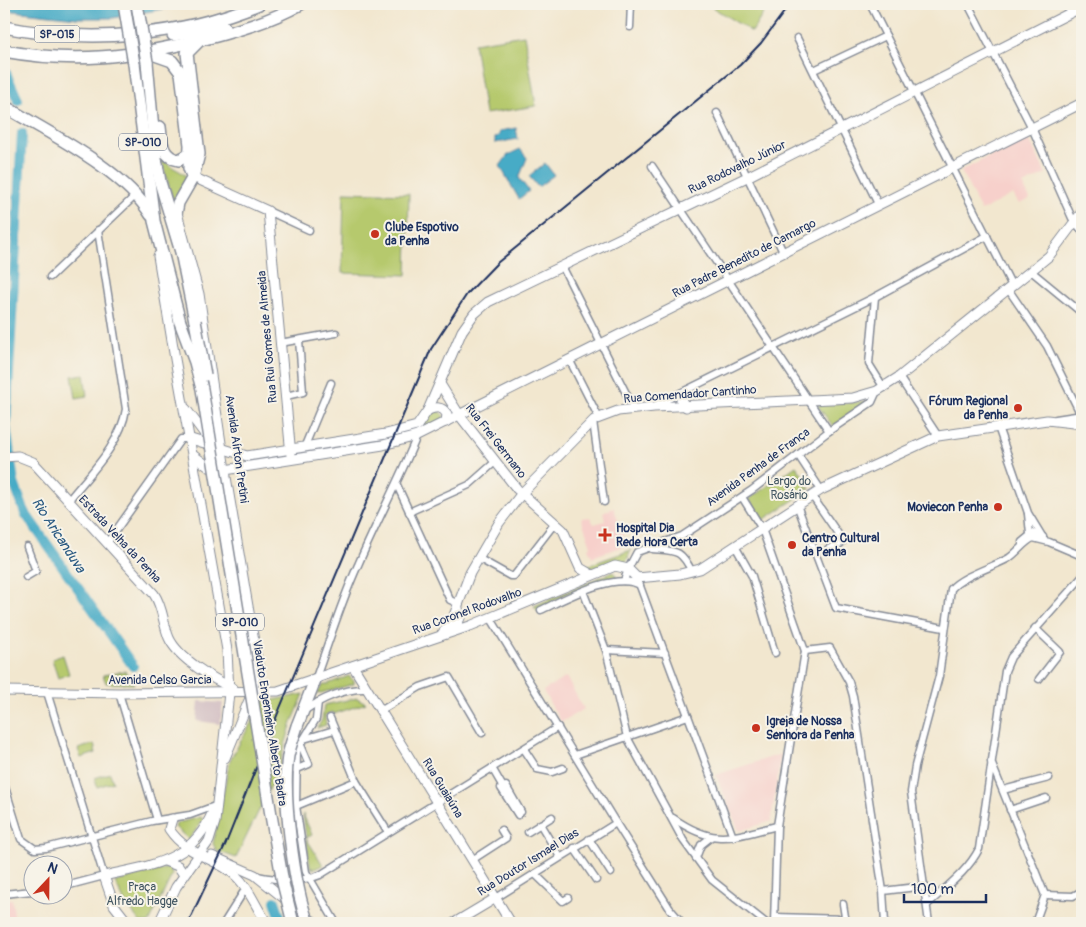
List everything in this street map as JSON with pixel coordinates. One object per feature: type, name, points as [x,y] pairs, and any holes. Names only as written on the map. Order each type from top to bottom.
[{"type":"highway","name":"SP-010","points":[[124,4],[157,233]]},
{"type":"highway","name":"SP-010","points":[[137,4],[147,58],[155,152],[161,184],[179,247]]},
{"type":"highway","name":"SP-015","points":[[4,27],[60,35],[110,36],[155,32],[222,18],[259,4]]},
{"type":"highway","points":[[147,58],[200,40],[247,29],[301,4]]},
{"type":"highway","points":[[132,34],[152,38],[267,21]]},
{"type":"highway","points":[[173,227],[178,203],[193,176],[198,161],[199,144],[187,53],[200,40]]},
{"type":"highway","points":[[4,51],[74,59],[166,57],[178,66],[181,73],[188,123],[189,168],[193,176]]},
{"type":"highway","points":[[4,100],[21,114],[95,163],[136,195],[154,221]]},
{"type":"highway","points":[[4,106],[21,114]]},
{"type":"highway","points":[[152,108],[159,122],[164,151],[167,156],[179,160],[190,154]]},
{"type":"highway","name":"Viaduto Engenheiro Alberto Badra","points":[[157,233],[180,322],[195,362],[202,389],[276,844],[293,923]]},
{"type":"highway","points":[[179,247],[184,249],[194,274]]},
{"type":"highway","name":"Viaduto Engenheiro Alberto Badra","points":[[179,247],[195,321],[286,869],[299,923]]},
{"type":"highway","points":[[308,923],[298,886],[288,803],[288,757],[297,726],[315,680]]},
{"type":"main road","name":"Rua Rodovalho Júnior","points":[[191,439],[222,450],[247,456],[304,448],[411,428],[421,422],[428,410],[458,338],[474,314],[488,302],[747,177],[1082,7]]},
{"type":"main road","name":"Rua Padre Benedito de Camargo","points":[[226,470],[292,461],[417,436],[1082,103]]},
{"type":"main road","points":[[193,176],[268,211]]},
{"type":"main road","name":"Avenida Aírton Pretini","points":[[177,210],[199,294],[222,450],[258,665],[239,728],[222,768]]},
{"type":"main road","name":"Rua Rui Gomes de Almeida","points":[[268,211],[292,461]]},
{"type":"main road","points":[[899,377],[1049,256],[1082,212]]},
{"type":"main road","points":[[157,233],[159,261],[229,667],[229,690],[222,768],[212,832],[201,854],[184,875],[170,897],[159,923]]},
{"type":"main road","name":"Rua Comendador Cantinho","points":[[596,420],[634,409],[654,406],[686,407],[853,398],[880,390],[899,377]]},
{"type":"main road","name":"Rua Frei Germano","points":[[440,384],[460,416],[495,462],[522,493],[565,534],[580,568],[592,575]]},
{"type":"main road","points":[[684,392],[681,400],[686,407]]},
{"type":"main road","points":[[184,404],[204,433],[210,436],[220,431]]},
{"type":"main road","points":[[428,410],[436,407],[442,409],[447,414],[446,422]]},
{"type":"main road","points":[[628,569],[640,580],[692,572],[700,569],[821,490],[938,436],[1047,420],[1082,418]]},
{"type":"main road","points":[[440,636],[448,629],[478,558],[499,523],[522,493],[596,420]]},
{"type":"main road","name":"Estrada Velha da Penha","points":[[4,457],[18,456],[33,462],[157,598],[172,645],[229,690],[248,693]]},
{"type":"main road","points":[[194,456],[209,467],[226,470]]},
{"type":"main road","name":"Rua Coronel Rodovalho","points":[[315,680],[454,631],[615,566],[628,569]]},
{"type":"main road","points":[[454,631],[460,618],[459,606]]},
{"type":"main road","name":"Rua Guaiaúna","points":[[353,666],[362,687],[380,711],[511,923]]},
{"type":"main road","points":[[209,693],[220,683],[229,667]]},
{"type":"main road","points":[[248,693],[278,691],[315,680]]},
{"type":"main road","name":"Avenida Celso Garcia","points":[[4,691],[209,693],[229,690]]},
{"type":"main road","points":[[227,717],[239,728]]},
{"type":"main road","points":[[128,923],[114,906],[104,876],[164,861],[190,847],[203,830],[217,802]]},
{"type":"main road","points":[[172,819],[169,829],[190,847],[233,873],[246,888],[267,923]]},
{"type":"main road","points":[[201,854],[255,875],[315,923]]},
{"type":"main road","points":[[164,861],[178,866],[184,875]]},
{"type":"main road","name":"Rua Doutor Ismael Dias","points":[[454,923],[496,898]]},
{"type":"street","points":[[630,27],[631,4]]},
{"type":"street","points":[[870,4],[987,236],[1010,287],[1046,346],[1082,418]]},
{"type":"street","points":[[968,4],[1032,128],[1075,223],[1082,231]]},
{"type":"street","points":[[814,70],[886,36]]},
{"type":"street","points":[[797,38],[843,128],[878,204]]},
{"type":"street","points":[[717,113],[783,252]]},
{"type":"street","points":[[652,166],[829,430]]},
{"type":"street","points":[[50,277],[136,195]]},
{"type":"street","points":[[268,211],[309,230]]},
{"type":"street","points":[[68,501],[116,439],[123,424],[126,409],[98,230]]},
{"type":"street","points":[[654,406],[875,297],[987,236]]},
{"type":"street","points":[[562,266],[634,409]]},
{"type":"street","points":[[1031,271],[1082,313]]},
{"type":"street","points":[[875,297],[869,364],[880,390]]},
{"type":"street","points":[[280,343],[336,333]]},
{"type":"street","points":[[286,396],[303,392],[299,340]]},
{"type":"street","points":[[570,361],[596,420],[604,502]]},
{"type":"street","points":[[899,377],[938,436]]},
{"type":"street","points":[[304,448],[331,383]]},
{"type":"street","name":"Avenida Penha de França","points":[[628,569],[634,554],[682,536],[742,497],[829,430],[872,402],[880,390]]},
{"type":"street","points":[[998,427],[1028,513],[1042,536],[1049,542]]},
{"type":"street","points":[[315,680],[356,568],[382,509],[397,485],[417,436]]},
{"type":"street","points":[[107,543],[181,439],[191,439]]},
{"type":"street","points":[[798,455],[821,490]]},
{"type":"street","points":[[410,512],[475,481],[495,462]]},
{"type":"street","points":[[397,485],[450,600],[459,606]]},
{"type":"street","points":[[812,496],[843,541],[828,549]]},
{"type":"street","points":[[742,497],[762,529],[805,650],[777,826],[775,920],[845,921],[843,904]]},
{"type":"street","points":[[798,505],[833,604],[839,610],[944,628]]},
{"type":"street","points":[[1028,513],[1030,534]]},
{"type":"street","points":[[478,558],[510,576],[514,576],[555,523]]},
{"type":"street","points":[[1030,534],[1042,536]]},
{"type":"street","points":[[1021,548],[1021,543],[1030,534]]},
{"type":"street","points":[[929,923],[928,904],[911,792],[915,766],[939,676],[949,594],[954,585],[992,568],[1014,555],[1033,538],[1049,542],[1082,556]]},
{"type":"street","points":[[735,546],[752,576],[775,653]]},
{"type":"street","points":[[26,576],[36,571],[27,547]]},
{"type":"street","points":[[650,549],[679,553],[686,560],[692,572]]},
{"type":"street","points":[[624,581],[628,569]]},
{"type":"street","points":[[928,904],[972,861],[979,849],[1007,664],[1011,656],[1082,577]]},
{"type":"street","points":[[541,610],[583,591],[624,581],[640,580],[732,837]]},
{"type":"street","points":[[447,594],[455,594],[464,589]]},
{"type":"street","points":[[583,591],[606,650],[627,737],[683,840],[712,880],[766,923]]},
{"type":"street","points":[[490,617],[616,823],[670,909],[682,923]]},
{"type":"street","points":[[1036,628],[1060,652],[1040,679]]},
{"type":"street","points":[[805,650],[830,648],[849,682],[883,891],[885,923]]},
{"type":"street","points":[[606,650],[665,653]]},
{"type":"street","points":[[380,711],[420,687],[449,678],[482,733]]},
{"type":"street","points":[[303,711],[318,702],[362,687]]},
{"type":"street","points":[[47,692],[104,876],[72,884]]},
{"type":"street","points":[[119,693],[157,820]]},
{"type":"street","points":[[318,702],[316,719],[297,750],[295,770],[296,806],[305,866],[309,879],[336,923]]},
{"type":"street","points":[[575,755],[688,716]]},
{"type":"street","points":[[330,718],[356,781],[388,832]]},
{"type":"street","points":[[255,875],[280,880],[309,879],[320,875],[558,727]]},
{"type":"street","points":[[302,741],[334,730]]},
{"type":"street","points":[[295,770],[309,764],[302,741]]},
{"type":"street","points":[[524,749],[537,769],[552,772],[563,768]]},
{"type":"street","points":[[991,762],[1045,895],[1035,923]]},
{"type":"street","points":[[492,768],[503,787],[506,786],[520,813]]},
{"type":"street","points":[[1003,790],[1049,778]]},
{"type":"street","points":[[296,806],[356,781]]},
{"type":"street","points":[[4,784],[21,839],[35,849],[46,848],[157,820],[172,819],[202,812],[217,802]]},
{"type":"street","points":[[1010,810],[1046,798]]},
{"type":"street","points":[[528,832],[552,817]]},
{"type":"street","points":[[672,817],[690,830],[711,837],[732,837],[777,826]]},
{"type":"street","name":"Rua Doutor Ismael Dias","points":[[496,898],[616,823]]},
{"type":"street","points":[[540,824],[560,857]]},
{"type":"street","points":[[472,860],[506,838],[501,830]]},
{"type":"street","points":[[696,858],[701,845],[711,837]]},
{"type":"street","points":[[590,839],[611,874]]},
{"type":"street","points":[[574,848],[596,880]]},
{"type":"street","points":[[535,874],[563,901],[568,898]]},
{"type":"street","points":[[883,891],[925,886]]},
{"type":"street","points":[[224,923],[246,888]]},
{"type":"street","points":[[1045,895],[1073,896],[1082,890]]},
{"type":"street","points":[[4,894],[22,892]]},
{"type":"shaded area","points":[[1028,137],[1046,174],[1023,185],[1030,199],[1019,204],[1013,194],[981,211],[961,171]]},
{"type":"shaded area","name":"Hospital Dia Rede Hora Certa","points":[[614,508],[626,545],[592,557],[588,548],[591,546],[581,518],[590,517],[594,524],[605,521],[603,512]]},
{"type":"shaded area","points":[[566,677],[584,709],[561,722],[543,691]]},
{"type":"shaded area","points":[[199,701],[223,703],[220,724],[197,721]]},
{"type":"shaded area","points":[[781,754],[771,821],[739,831],[716,775]]},
{"type":"shaded area","points":[[12,899],[15,923],[4,923],[4,900]]},
{"type":"green space","points":[[707,4],[769,4],[752,32]]},
{"type":"green space","points":[[524,35],[536,106],[485,114],[474,43]]},
{"type":"green space","points":[[160,155],[168,164],[188,179],[173,200]]},
{"type":"green space","name":"Clube Espotivo da Penha","points":[[344,192],[409,194],[407,275],[342,273]]},
{"type":"green space","points":[[84,374],[87,396],[76,398],[72,376]]},
{"type":"green space","points":[[870,401],[833,426],[817,405]]},
{"type":"green space","points":[[434,411],[439,411],[444,416],[444,420],[415,432]]},
{"type":"green space","name":"Largo do Rosário","points":[[796,466],[806,480],[806,486],[810,488],[809,490],[805,489],[803,494],[763,520],[749,499]]},
{"type":"green space","points":[[631,550],[626,563],[615,561],[595,568],[584,567]]},
{"type":"green space","points":[[613,572],[617,576],[566,594],[538,611],[534,606]]},
{"type":"green space","points":[[63,655],[69,674],[58,678],[52,659]]},
{"type":"green space","points":[[125,671],[134,684],[106,683],[103,675]]},
{"type":"green space","points":[[349,676],[354,681],[354,684],[317,694],[322,686]]},
{"type":"green space","points":[[304,694],[291,725],[277,773],[236,858],[217,851],[213,844],[230,760],[263,702]]},
{"type":"green space","points":[[357,698],[366,703],[334,714],[333,712],[325,715],[326,725],[317,728],[322,720],[324,705]]},
{"type":"green space","points":[[94,744],[96,753],[81,758],[78,749]]},
{"type":"green space","points":[[110,773],[113,782],[97,787],[95,778]]},
{"type":"green space","points":[[303,814],[312,835],[306,838]]},
{"type":"green space","points":[[201,817],[203,820],[189,840],[175,827],[177,823]]},
{"type":"green space","points":[[306,838],[323,865],[314,869],[310,867]]},
{"type":"green space","name":"Praça Alfredo Hagge","points":[[167,868],[171,871],[172,875],[149,923],[141,923],[125,903],[115,882]]},
{"type":"water","points":[[4,4],[190,4],[113,18],[77,18],[4,10]]},
{"type":"water","points":[[516,128],[518,139],[495,143],[495,138],[499,135],[500,131]]},
{"type":"water","points":[[520,149],[527,158],[519,178],[529,191],[519,199],[500,166],[508,155]]},
{"type":"water","points":[[545,163],[554,175],[538,187],[529,176]]},
{"type":"waterway","name":"Rio Aricanduva","points":[[5,71],[18,100]]},
{"type":"waterway","name":"Rio Aricanduva","points":[[22,133],[6,426],[14,483],[25,513],[133,666]]},
{"type":"waterway","name":"Rio Aricanduva","points":[[275,901],[282,922],[285,923]]},
{"type":"railway","points":[[188,923],[226,843],[280,708],[431,349],[467,294],[497,263],[740,65],[761,43],[790,4]]},
{"type":"place","name":"Clube Espotivo da Penha","points":[[375,234]]},
{"type":"place","name":"Fórum Regional da Penha","points":[[1018,408]]},
{"type":"place","name":"Moviecon Penha","points":[[998,507]]},
{"type":"place","name":"Hospital Dia Rede Hora Certa","points":[[605,535]]},
{"type":"place","name":"Centro Cultural da Penha","points":[[792,545]]},
{"type":"place","name":"Igreja de Nossa Senhora da Penha","points":[[756,728]]}]
